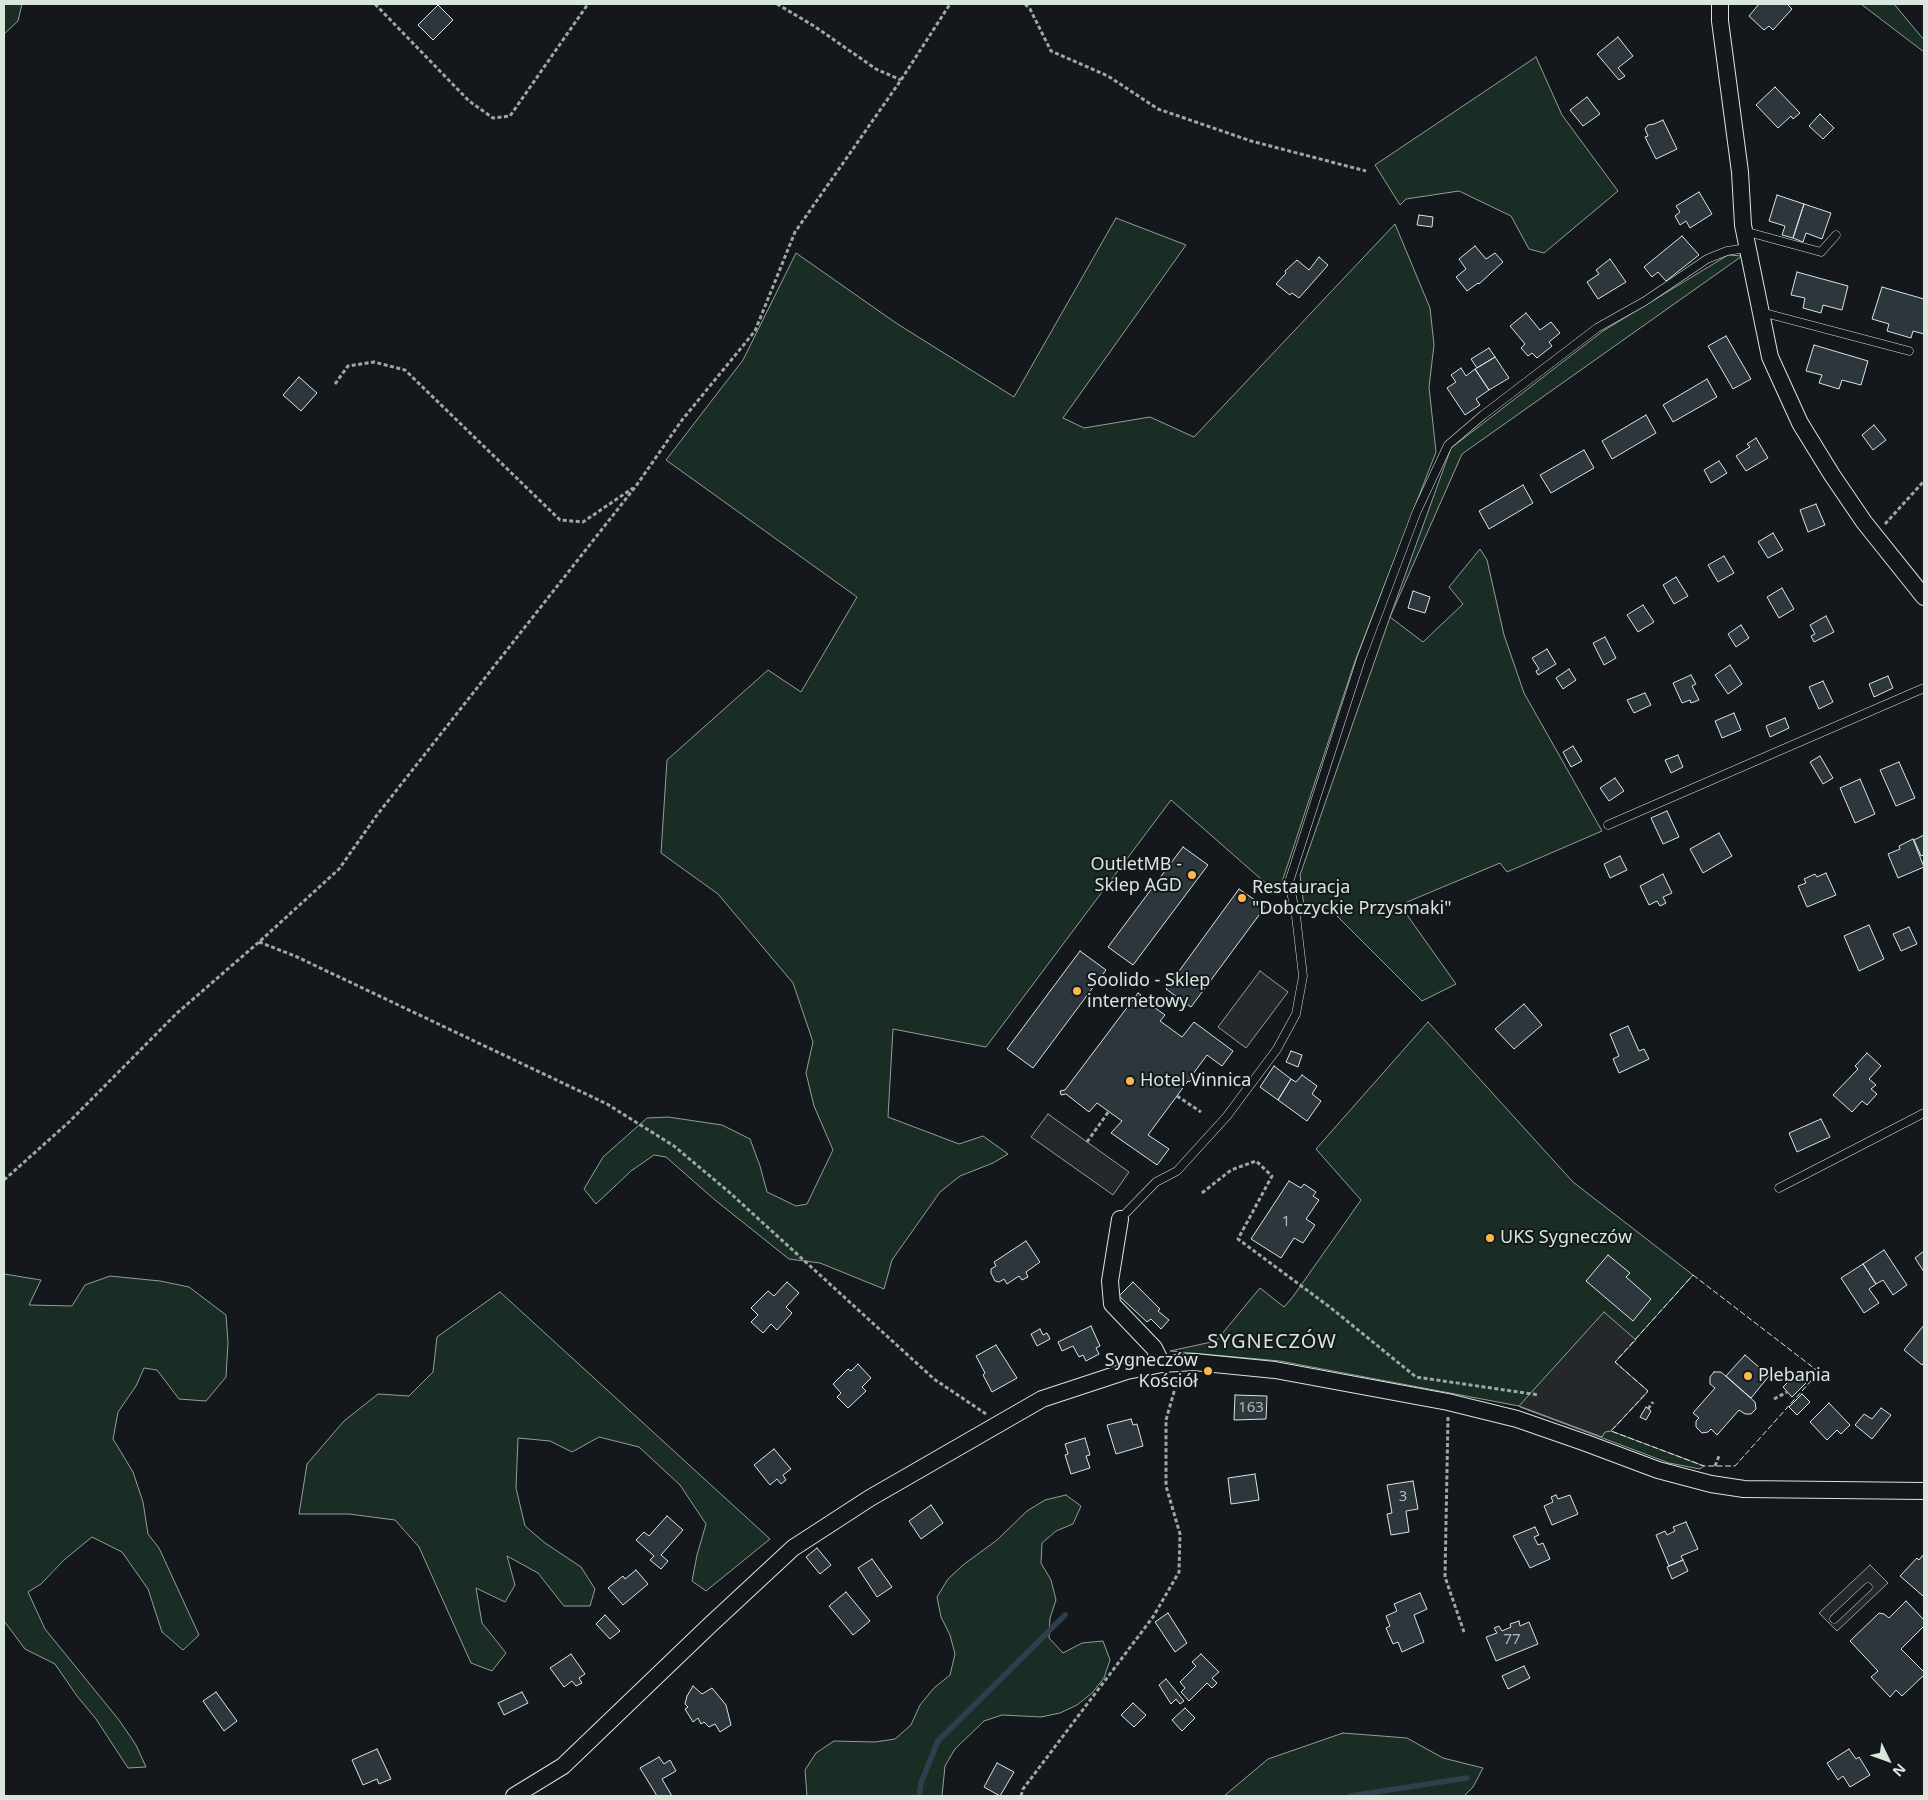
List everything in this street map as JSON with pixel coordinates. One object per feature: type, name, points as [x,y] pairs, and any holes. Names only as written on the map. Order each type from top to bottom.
[{"type":"street","points":[[1720,4],[1720,21],[1740,172],[1744,231],[1770,357],[1800,423],[1832,475],[1875,535],[1924,597]]},
{"type":"street","points":[[1120,1218],[1110,1281],[1112,1304],[1154,1348],[1162,1364]]},
{"type":"street","points":[[514,1796],[563,1766],[793,1548],[870,1498],[1042,1399],[1127,1371],[1162,1364],[1194,1362],[1274,1370],[1448,1402],[1517,1419],[1658,1470],[1711,1484],[1744,1489],[1924,1491]]},
{"type":"lane","points":[[1744,231],[1820,252],[1836,234]]},
{"type":"lane","points":[[1120,1218],[1156,1182],[1177,1171],[1227,1116],[1277,1049],[1296,1014],[1303,976],[1296,916],[1289,882],[1362,659],[1417,511],[1448,445],[1483,415],[1597,328],[1645,300],[1707,259],[1727,251],[1747,248]]},
{"type":"lane","points":[[1761,312],[1909,351]]},
{"type":"lane","points":[[1608,825],[1924,688]]},
{"type":"lane","points":[[1779,1188],[1924,1112]]},
{"type":"lane","points":[[1834,1619],[1868,1587]]},
{"type":"path","points":[[375,4],[469,101],[493,118],[510,116],[588,4]]},
{"type":"path","points":[[777,4],[814,26],[876,69],[901,80]]},
{"type":"path","points":[[4,1180],[69,1122],[177,1013],[339,869],[377,814],[636,486],[682,420],[755,331],[795,232],[901,80],[950,4]]},
{"type":"path","points":[[1025,4],[1030,9],[1051,51],[1108,76],[1158,109],[1251,141],[1366,171]]},
{"type":"path","points":[[335,384],[348,366],[374,362],[406,370],[560,520],[583,522],[636,486]]},
{"type":"path","points":[[1875,535],[1924,481]]},
{"type":"path","points":[[259,942],[296,956],[607,1104],[674,1146],[729,1192],[934,1379],[1001,1424]]},
{"type":"path","points":[[1177,1096],[1201,1112]]},
{"type":"path","points":[[1087,1142],[1109,1111]]},
{"type":"path","points":[[1202,1193],[1231,1170],[1256,1161],[1272,1176],[1238,1238],[1331,1308],[1416,1377],[1539,1395]]},
{"type":"path","points":[[1021,1796],[1023,1789],[1153,1617],[1180,1572],[1180,1534],[1166,1486],[1166,1420],[1183,1363]]},
{"type":"path","points":[[1774,1399],[1787,1392]]},
{"type":"path","points":[[1448,1402],[1445,1577],[1464,1632]]},
{"type":"path","points":[[1648,1408],[1653,1402]]},
{"type":"path","points":[[1715,1466],[1719,1456]]},
{"type":"green space","points":[[4,4],[22,4],[18,21],[4,34]]},
{"type":"green space","points":[[1861,4],[1894,4],[1924,40],[1924,52]]},
{"type":"green space","points":[[1536,57],[1562,115],[1618,191],[1544,253],[1529,249],[1511,216],[1459,191],[1406,199],[1400,205],[1375,165]]},
{"type":"green space","points":[[1116,218],[1186,245],[1063,418],[1084,428],[1150,417],[1194,437],[1395,224],[1430,308],[1434,345],[1429,387],[1436,452],[1355,661],[1278,894],[1171,800],[986,1047],[893,1029],[888,1117],[959,1144],[983,1136],[1008,1154],[993,1163],[960,1176],[940,1192],[892,1260],[884,1289],[820,1263],[789,1259],[715,1200],[666,1157],[654,1155],[631,1171],[596,1204],[584,1189],[603,1157],[647,1118],[668,1117],[722,1125],[750,1139],[767,1192],[796,1206],[807,1204],[833,1150],[814,1106],[806,1073],[813,1042],[793,983],[718,894],[661,853],[667,760],[768,670],[801,692],[857,597],[666,460],[743,360],[796,253],[896,323],[1014,397]]},
{"type":"green space","points":[[1728,255],[1742,256],[1462,454],[1390,617],[1451,448],[1603,331]]},
{"type":"green space","points":[[1480,549],[1487,560],[1504,635],[1524,693],[1602,831],[1507,872],[1500,863],[1400,905],[1456,984],[1422,1001],[1329,908],[1304,906],[1300,875],[1390,617],[1423,642],[1463,604],[1449,587]]},
{"type":"green space","name":"UKS Sygneczów","points":[[1428,1022],[1573,1182],[1693,1275],[1615,1362],[1648,1391],[1611,1431],[1704,1466],[1700,1469],[1669,1463],[1520,1407],[1522,1403],[1519,1406],[1280,1361],[1170,1351],[1216,1341],[1260,1288],[1284,1307],[1292,1298],[1361,1200],[1316,1149]]},
{"type":"green space","points":[[4,1274],[41,1280],[29,1305],[72,1306],[85,1285],[110,1276],[160,1281],[189,1287],[226,1315],[228,1342],[226,1377],[206,1401],[179,1399],[157,1370],[144,1368],[136,1386],[118,1412],[113,1439],[133,1472],[143,1502],[148,1534],[159,1548],[199,1635],[183,1650],[162,1632],[148,1589],[122,1552],[92,1537],[64,1560],[41,1584],[28,1592],[45,1629],[119,1720],[136,1745],[146,1767],[128,1768],[96,1719],[55,1664],[25,1649],[4,1621]]},
{"type":"green space","points":[[500,1292],[770,1539],[706,1591],[692,1581],[706,1524],[680,1485],[639,1447],[599,1437],[572,1452],[550,1441],[518,1438],[516,1488],[525,1526],[545,1543],[581,1567],[595,1589],[590,1606],[564,1606],[538,1573],[507,1556],[515,1585],[505,1602],[476,1588],[482,1623],[506,1653],[492,1671],[471,1663],[419,1547],[395,1520],[349,1514],[299,1514],[307,1464],[344,1421],[378,1394],[409,1396],[433,1372],[437,1337]]},
{"type":"green space","points":[[1066,1495],[1081,1506],[1073,1524],[1056,1531],[1042,1543],[1041,1563],[1051,1580],[1056,1600],[1050,1618],[1049,1638],[1063,1653],[1082,1643],[1103,1641],[1110,1660],[1104,1678],[1092,1693],[1077,1705],[1060,1713],[1041,1717],[1002,1715],[984,1721],[955,1749],[945,1766],[942,1796],[807,1796],[805,1770],[816,1753],[834,1741],[875,1742],[895,1739],[911,1725],[920,1705],[934,1688],[950,1675],[955,1654],[950,1635],[941,1617],[937,1597],[948,1579],[963,1565],[997,1540],[1027,1511],[1045,1500]]},
{"type":"green space","points":[[1343,1733],[1407,1738],[1443,1758],[1483,1768],[1473,1787],[1464,1796],[1224,1796],[1268,1759]]},
{"type":"shaded area","points":[[1260,971],[1288,992],[1246,1048],[1218,1027]]},
{"type":"shaded area","points":[[1048,1114],[1129,1172],[1113,1195],[1031,1137]]},
{"type":"shaded area","points":[[1604,1312],[1636,1340],[1615,1362],[1648,1391],[1645,1395],[1611,1431],[1605,1432],[1602,1437],[1519,1406]]},
{"type":"shaded area","points":[[1870,1565],[1888,1583],[1837,1631],[1819,1613]]},
{"type":"building","points":[[1759,4],[1787,4],[1792,9],[1773,30],[1769,26],[1764,30],[1749,16]]},
{"type":"building","points":[[438,5],[453,20],[433,40],[418,25]]},
{"type":"building","points":[[1618,37],[1633,56],[1618,68],[1625,76],[1619,80],[1597,54]]},
{"type":"building","points":[[1775,87],[1800,113],[1793,119],[1791,116],[1778,128],[1756,105]]},
{"type":"building","points":[[1587,97],[1600,114],[1583,126],[1570,110]]},
{"type":"building","points":[[1820,114],[1834,128],[1823,139],[1809,126]]},
{"type":"building","points":[[1663,120],[1677,149],[1656,159],[1645,137],[1648,136],[1645,129],[1648,125]]},
{"type":"building","points":[[1699,192],[1712,214],[1690,228],[1686,221],[1680,225],[1675,216],[1680,212],[1676,206]]},
{"type":"building","points":[[1777,195],[1804,204],[1793,238],[1782,235],[1785,226],[1769,221]]},
{"type":"building","points":[[1804,204],[1831,213],[1822,239],[1806,233],[1803,242],[1793,238]]},
{"type":"building","points":[[1419,215],[1433,217],[1432,227],[1417,225]]},
{"type":"building","points":[[1682,236],[1699,255],[1666,281],[1658,272],[1652,277],[1644,267]]},
{"type":"building","points":[[1475,246],[1486,259],[1495,253],[1503,262],[1479,284],[1467,291],[1456,277],[1466,269],[1459,259]]},
{"type":"building","points":[[1319,257],[1328,265],[1299,298],[1292,293],[1290,295],[1276,284],[1286,273],[1285,271],[1297,260],[1309,270]]},
{"type":"building","points":[[1610,259],[1626,282],[1598,299],[1587,282],[1599,274],[1596,270]]},
{"type":"building","points":[[1797,272],[1848,286],[1842,310],[1823,305],[1821,313],[1803,308],[1805,298],[1791,295]]},
{"type":"building","points":[[1882,287],[1924,299],[1924,334],[1913,331],[1911,338],[1887,331],[1889,324],[1872,319]]},
{"type":"building","points":[[1526,313],[1540,330],[1551,322],[1560,333],[1549,342],[1552,346],[1537,358],[1532,353],[1528,356],[1521,348],[1525,344],[1510,326]]},
{"type":"building","points":[[1726,336],[1751,379],[1733,389],[1708,346]]},
{"type":"building","points":[[1814,345],[1868,361],[1861,385],[1842,380],[1839,389],[1819,383],[1822,375],[1806,371]]},
{"type":"building","points":[[1489,348],[1495,357],[1477,368],[1471,359]]},
{"type":"building","points":[[1495,357],[1509,378],[1489,390],[1475,369]]},
{"type":"building","points":[[1461,368],[1466,376],[1475,369],[1489,390],[1476,399],[1480,405],[1465,415],[1447,388],[1456,382],[1451,375]]},
{"type":"building","points":[[299,377],[317,393],[301,411],[283,395]]},
{"type":"building","points":[[1707,379],[1717,397],[1673,422],[1663,405]]},
{"type":"building","points":[[1646,415],[1656,433],[1612,459],[1602,441]]},
{"type":"building","points":[[1874,425],[1886,440],[1873,450],[1862,435]]},
{"type":"building","points":[[1756,438],[1768,458],[1746,471],[1736,456],[1750,447],[1747,444]]},
{"type":"building","points":[[1584,450],[1594,468],[1551,493],[1540,475]]},
{"type":"building","points":[[1719,461],[1727,473],[1711,483],[1704,470]]},
{"type":"building","points":[[1523,485],[1533,503],[1489,529],[1479,511]]},
{"type":"building","points":[[1816,504],[1825,525],[1808,532],[1800,510]]},
{"type":"building","points":[[1773,533],[1783,550],[1768,558],[1758,542]]},
{"type":"building","points":[[1724,556],[1734,573],[1718,582],[1708,565]]},
{"type":"building","points":[[1676,577],[1688,596],[1674,604],[1663,585]]},
{"type":"building","points":[[1782,588],[1794,609],[1779,618],[1767,597]]},
{"type":"building","points":[[1413,591],[1430,597],[1425,613],[1408,608]]},
{"type":"building","points":[[1643,605],[1654,622],[1638,632],[1627,615]]},
{"type":"building","points":[[1826,616],[1834,632],[1814,642],[1811,636],[1815,634],[1810,625]]},
{"type":"building","points":[[1741,625],[1749,638],[1736,647],[1728,634]]},
{"type":"building","points":[[1605,637],[1616,658],[1604,665],[1593,643]]},
{"type":"building","points":[[1547,649],[1556,664],[1538,675],[1536,671],[1539,669],[1532,658]]},
{"type":"building","points":[[1730,665],[1742,684],[1728,694],[1715,675]]},
{"type":"building","points":[[1569,669],[1576,680],[1563,689],[1556,678]]},
{"type":"building","points":[[1691,675],[1696,684],[1692,686],[1699,700],[1691,703],[1690,700],[1682,703],[1673,683]]},
{"type":"building","points":[[1888,676],[1893,688],[1874,697],[1869,684]]},
{"type":"building","points":[[1823,681],[1833,702],[1819,709],[1809,687]]},
{"type":"building","points":[[1645,693],[1651,705],[1634,713],[1627,700]]},
{"type":"building","points":[[1734,713],[1741,730],[1722,738],[1715,721]]},
{"type":"building","points":[[1785,718],[1789,728],[1770,737],[1766,726]]},
{"type":"building","points":[[1573,746],[1582,761],[1571,767],[1563,752]]},
{"type":"building","points":[[1678,755],[1683,767],[1671,773],[1665,760]]},
{"type":"building","points":[[1820,756],[1833,778],[1823,784],[1810,762]]},
{"type":"building","points":[[1899,762],[1915,798],[1896,806],[1880,770]]},
{"type":"building","points":[[1615,778],[1624,791],[1609,801],[1600,788]]},
{"type":"building","points":[[1860,779],[1875,814],[1855,823],[1840,788]]},
{"type":"building","points":[[1667,811],[1679,837],[1663,844],[1651,818]]},
{"type":"building","points":[[1719,833],[1732,856],[1703,873],[1690,849]]},
{"type":"building","points":[[1924,835],[1924,855],[1921,856],[1914,840]]},
{"type":"building","points":[[1913,839],[1924,867],[1898,878],[1888,854],[1900,849],[1899,846]]},
{"type":"building","points":[[1183,847],[1208,865],[1133,965],[1108,947]]},
{"type":"building","points":[[1620,856],[1627,870],[1610,878],[1604,864]]},
{"type":"building","points":[[1826,873],[1836,895],[1807,907],[1798,886],[1806,883],[1804,879],[1815,874],[1817,877]]},
{"type":"building","points":[[1663,874],[1672,893],[1663,897],[1666,903],[1660,906],[1657,901],[1649,905],[1640,886]]},
{"type":"building","points":[[1239,889],[1265,907],[1191,1007],[1166,989]]},
{"type":"building","points":[[1869,925],[1884,959],[1859,971],[1844,936]]},
{"type":"building","points":[[1909,927],[1917,944],[1901,951],[1893,934]]},
{"type":"building","points":[[1080,951],[1106,970],[1033,1068],[1007,1049]]},
{"type":"building","points":[[1138,993],[1141,995],[1140,997],[1165,1015],[1160,1021],[1182,1037],[1194,1022],[1233,1051],[1222,1066],[1207,1055],[1190,1078],[1192,1079],[1188,1081],[1148,1135],[1169,1149],[1157,1165],[1111,1133],[1122,1121],[1097,1103],[1089,1112],[1066,1094],[1061,1095],[1060,1091],[1065,1090]]},
{"type":"building","points":[[1524,1004],[1542,1025],[1514,1049],[1495,1029]]},
{"type":"building","points":[[1628,1026],[1639,1051],[1644,1049],[1649,1059],[1619,1073],[1613,1059],[1619,1056],[1610,1034]]},
{"type":"building","points":[[1291,1051],[1302,1055],[1298,1067],[1286,1062]]},
{"type":"building","points":[[1867,1053],[1881,1066],[1869,1079],[1876,1085],[1871,1089],[1877,1094],[1867,1105],[1862,1101],[1852,1112],[1833,1095],[1858,1069],[1855,1066]]},
{"type":"building","points":[[1274,1066],[1291,1079],[1278,1100],[1260,1087]]},
{"type":"building","points":[[1302,1075],[1317,1086],[1312,1094],[1321,1101],[1307,1121],[1278,1100],[1291,1079],[1296,1082]]},
{"type":"building","points":[[1821,1119],[1830,1137],[1797,1152],[1789,1133]]},
{"type":"building","points":[[1289,1181],[1301,1188],[1304,1184],[1316,1192],[1313,1196],[1319,1200],[1306,1219],[1315,1225],[1303,1243],[1294,1238],[1281,1258],[1251,1239]]},
{"type":"building","points":[[1026,1241],[1040,1262],[1026,1272],[1028,1277],[1022,1280],[1019,1276],[1007,1284],[1004,1279],[999,1282],[995,1281],[991,1273],[991,1269],[996,1266],[994,1262]]},
{"type":"building","points":[[1884,1250],[1907,1285],[1893,1295],[1883,1280],[1876,1284],[1863,1264]]},
{"type":"building","points":[[1924,1251],[1924,1272],[1915,1258]]},
{"type":"building","points":[[1608,1255],[1630,1273],[1626,1277],[1651,1299],[1633,1321],[1586,1281]]},
{"type":"building","points":[[1863,1264],[1876,1284],[1869,1289],[1879,1303],[1864,1313],[1841,1278]]},
{"type":"building","points":[[787,1282],[799,1293],[786,1307],[792,1313],[777,1330],[771,1324],[763,1333],[751,1322],[758,1315],[751,1308],[768,1291],[774,1296]]},
{"type":"building","points":[[1133,1282],[1160,1309],[1158,1311],[1169,1320],[1161,1329],[1151,1319],[1147,1322],[1119,1296]]},
{"type":"building","points":[[1924,1325],[1924,1362],[1922,1365],[1904,1350]]},
{"type":"building","points":[[1091,1326],[1100,1346],[1096,1348],[1099,1354],[1086,1361],[1083,1355],[1079,1357],[1073,1346],[1062,1351],[1058,1342]]},
{"type":"building","points":[[1040,1329],[1043,1335],[1047,1333],[1050,1339],[1037,1346],[1031,1334]]},
{"type":"building","points":[[996,1345],[1017,1378],[992,1392],[976,1356]]},
{"type":"building","name":"Plebania","points":[[1745,1355],[1769,1376],[1751,1398],[1726,1376]]},
{"type":"building","points":[[858,1364],[871,1378],[862,1387],[866,1391],[848,1408],[837,1397],[841,1393],[833,1384],[848,1369],[851,1371]]},
{"type":"building","points":[[1714,1372],[1721,1372],[1755,1402],[1756,1409],[1751,1414],[1745,1414],[1739,1410],[1717,1435],[1711,1429],[1708,1432],[1702,1433],[1696,1427],[1696,1421],[1699,1418],[1693,1413],[1715,1388],[1710,1384],[1710,1377]]},
{"type":"building","points":[[1797,1373],[1807,1382],[1792,1397],[1783,1387]]},
{"type":"building","points":[[1802,1394],[1810,1402],[1797,1415],[1789,1407]]},
{"type":"building","points":[[1235,1395],[1267,1396],[1266,1419],[1234,1420]]},
{"type":"building","points":[[1829,1403],[1850,1425],[1841,1434],[1837,1430],[1827,1440],[1810,1422]]},
{"type":"building","points":[[1646,1407],[1651,1411],[1646,1420],[1640,1417]]},
{"type":"building","points":[[1881,1408],[1891,1415],[1872,1439],[1855,1425],[1864,1414],[1872,1419]]},
{"type":"building","points":[[1131,1419],[1133,1425],[1137,1424],[1143,1446],[1116,1454],[1107,1425]]},
{"type":"building","points":[[1085,1438],[1090,1455],[1086,1456],[1090,1468],[1071,1474],[1065,1455],[1068,1454],[1065,1444]]},
{"type":"building","points":[[774,1449],[791,1469],[783,1475],[786,1480],[781,1484],[777,1479],[770,1485],[754,1465]]},
{"type":"building","points":[[1255,1474],[1259,1500],[1231,1504],[1228,1478]]},
{"type":"building","points":[[1413,1481],[1418,1509],[1406,1511],[1409,1532],[1391,1535],[1387,1514],[1392,1513],[1387,1485]]},
{"type":"building","points":[[1556,1495],[1558,1499],[1570,1495],[1578,1514],[1552,1525],[1544,1506],[1553,1502],[1551,1497]]},
{"type":"building","points":[[931,1505],[943,1523],[921,1539],[909,1521]]},
{"type":"building","points":[[667,1516],[683,1530],[661,1555],[668,1561],[661,1569],[650,1560],[654,1556],[636,1540],[644,1532],[649,1536]]},
{"type":"building","points":[[1686,1522],[1698,1549],[1681,1556],[1683,1560],[1669,1566],[1656,1535],[1665,1531],[1667,1535],[1675,1531],[1673,1527]]},
{"type":"building","points":[[1535,1527],[1539,1535],[1534,1537],[1538,1545],[1543,1543],[1550,1559],[1530,1568],[1513,1536]]},
{"type":"building","points":[[817,1548],[831,1565],[820,1574],[806,1557]]},
{"type":"building","points":[[1924,1554],[1923,1596],[1900,1576],[1917,1558],[1919,1560]]},
{"type":"building","points":[[872,1559],[892,1587],[877,1597],[858,1568]]},
{"type":"building","points":[[1683,1560],[1688,1571],[1672,1579],[1667,1567]]},
{"type":"building","points":[[636,1570],[648,1584],[623,1605],[608,1588],[623,1576],[625,1579]]},
{"type":"building","points":[[846,1592],[870,1621],[853,1635],[829,1606]]},
{"type":"building","points":[[1420,1593],[1427,1609],[1414,1615],[1424,1642],[1402,1652],[1398,1642],[1393,1644],[1386,1628],[1390,1626],[1386,1616],[1397,1611],[1394,1604]]},
{"type":"building","points":[[1906,1601],[1924,1620],[1924,1626],[1901,1649],[1924,1672],[1924,1675],[1902,1696],[1896,1690],[1890,1697],[1871,1677],[1878,1671],[1850,1641],[1879,1613],[1889,1618]]},
{"type":"building","points":[[1168,1613],[1187,1643],[1175,1652],[1155,1622]]},
{"type":"building","points":[[605,1615],[620,1631],[610,1639],[596,1624]]},
{"type":"building","points":[[1519,1621],[1520,1626],[1529,1622],[1538,1644],[1496,1661],[1486,1637],[1497,1633],[1494,1628],[1499,1626],[1502,1631],[1511,1627],[1510,1624]]},
{"type":"building","points":[[571,1654],[585,1674],[579,1678],[582,1683],[576,1686],[572,1681],[564,1687],[550,1668]]},
{"type":"building","points":[[1201,1654],[1219,1672],[1212,1678],[1217,1683],[1212,1688],[1207,1683],[1189,1701],[1181,1692],[1185,1688],[1180,1682],[1196,1666],[1192,1662]]},
{"type":"building","points":[[1524,1666],[1530,1678],[1508,1689],[1502,1676]]},
{"type":"building","points":[[1166,1679],[1184,1701],[1180,1704],[1176,1699],[1171,1704],[1159,1685]]},
{"type":"building","points":[[693,1686],[702,1694],[712,1688],[726,1705],[731,1725],[720,1732],[715,1724],[709,1727],[704,1722],[701,1724],[698,1718],[693,1722],[685,1709],[688,1707],[685,1704]]},
{"type":"building","points":[[216,1692],[237,1721],[224,1731],[203,1701]]},
{"type":"building","points":[[522,1692],[528,1703],[504,1715],[498,1703]]},
{"type":"building","points":[[1133,1703],[1146,1715],[1134,1727],[1121,1715]]},
{"type":"building","points":[[1185,1708],[1195,1718],[1182,1731],[1172,1720]]},
{"type":"building","points":[[377,1749],[391,1779],[379,1784],[377,1779],[363,1785],[352,1760]]},
{"type":"building","points":[[1849,1749],[1856,1759],[1859,1757],[1870,1775],[1850,1787],[1843,1776],[1838,1780],[1827,1763]]},
{"type":"building","points":[[659,1757],[664,1764],[670,1760],[676,1771],[662,1779],[672,1796],[657,1796],[640,1768]]},
{"type":"building","points":[[997,1763],[1014,1772],[1000,1796],[984,1787]]},
{"type":"waterway","points":[[919,1796],[921,1783],[938,1741],[1065,1615]]},
{"type":"waterway","points":[[1350,1796],[1467,1778]]},
{"type":"fence","points":[[1693,1275],[1819,1372],[1735,1466],[1704,1466],[1611,1431],[1648,1391],[1615,1362],[1693,1275]]},
{"type":"place","name":"OutletMB - Sklep AGD","points":[[1192,875]]},
{"type":"place","name":"Restauracja \"Dobczyckie Przysmaki\"","points":[[1242,898]]},
{"type":"place","name":"Soolido - Sklep internetowy","points":[[1077,991]]},
{"type":"place","name":"Hotel Vinnica","points":[[1130,1081]]},
{"type":"place","name":"UKS Sygneczów","points":[[1490,1238]]},
{"type":"place","name":"Sygneczów Kościół","points":[[1208,1371]]},
{"type":"place","name":"Plebania","points":[[1748,1376]]},
{"type":"district","name":"SYGNECZÓW","points":[[1272,1342]]}]
